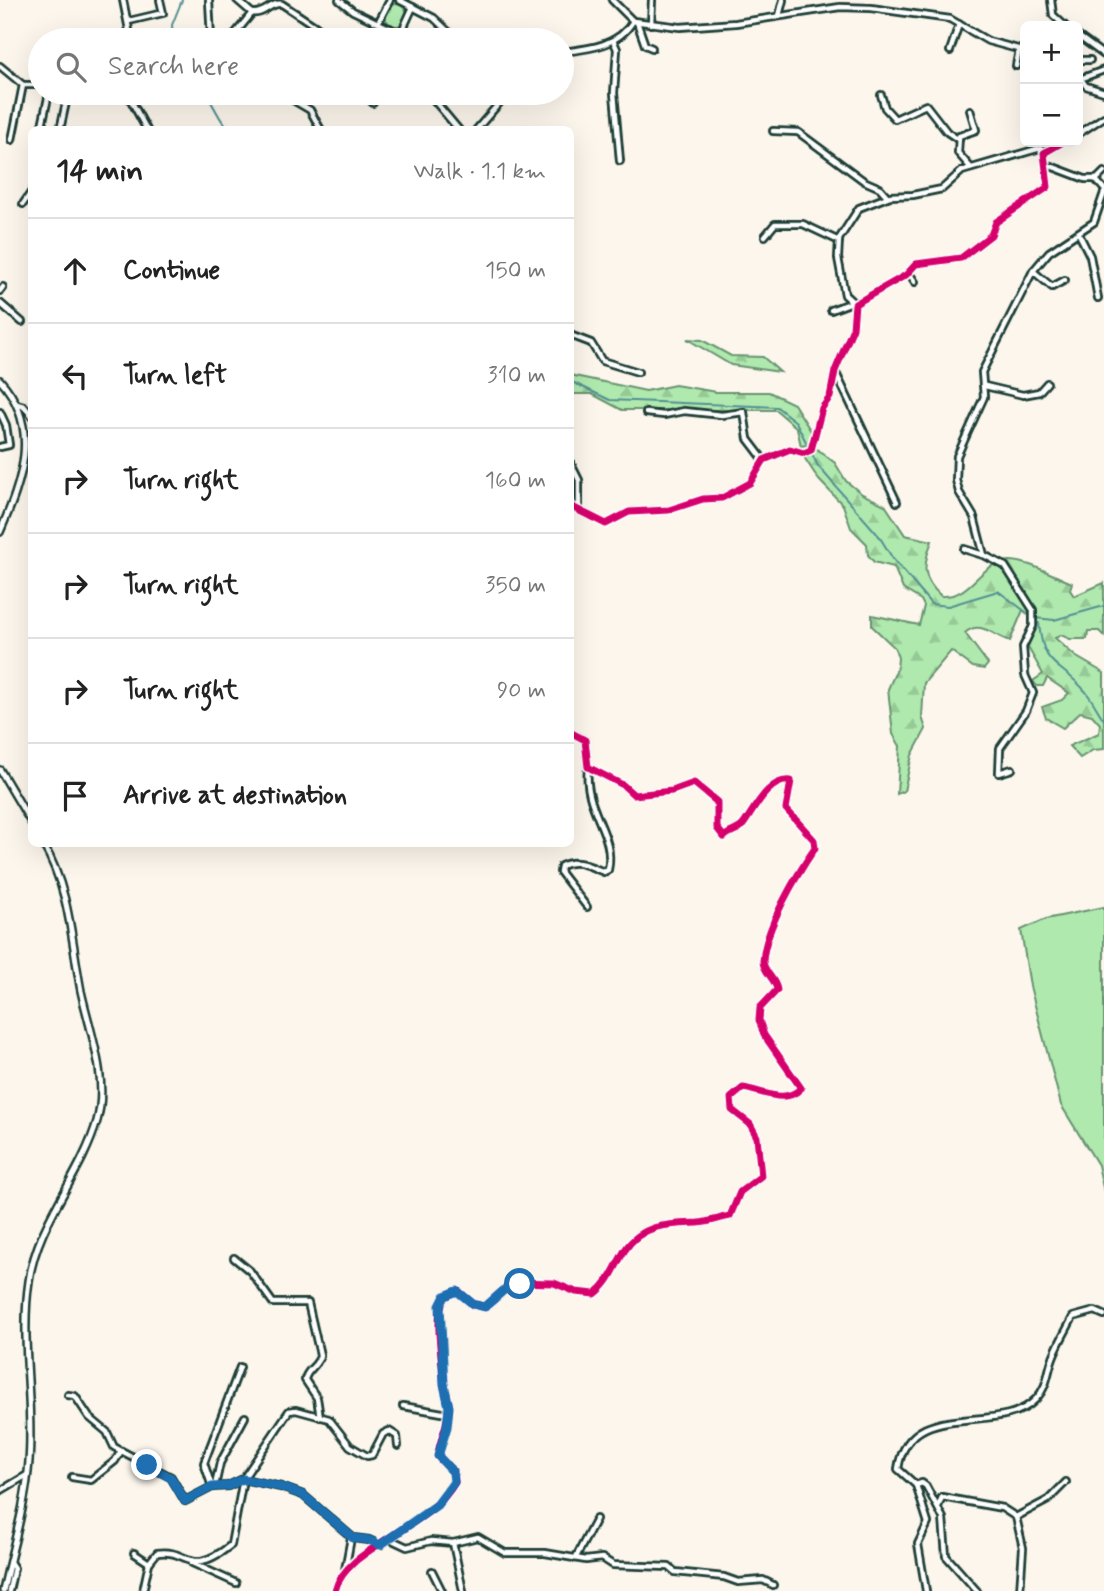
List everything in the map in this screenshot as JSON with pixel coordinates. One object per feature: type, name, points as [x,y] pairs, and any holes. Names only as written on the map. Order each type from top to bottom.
[{"type":"main road","points":[[0,380],[17,404],[25,429],[24,467],[19,488],[0,532]]},
{"type":"main road","points":[[0,770],[28,817]]},
{"type":"main road","points":[[3,1591],[27,1475],[29,1281],[43,1234],[92,1136],[101,1100],[100,1072],[75,960],[69,909],[60,879],[44,847]]},
{"type":"street","points":[[116,0],[125,0],[130,28]]},
{"type":"street","points":[[129,21],[163,13],[160,0]]},
{"type":"street","points":[[209,0],[210,28]]},
{"type":"street","points":[[237,0],[252,13],[262,13],[274,5],[282,4],[318,28]]},
{"type":"street","points":[[339,0],[352,10],[390,28]]},
{"type":"street","points":[[378,23],[390,0]]},
{"type":"street","points":[[401,0],[446,28]]},
{"type":"street","points":[[612,0],[635,22],[645,45],[652,48]]},
{"type":"street","points":[[651,24],[652,0]]},
{"type":"street","points":[[779,16],[783,0]]},
{"type":"street","points":[[1051,0],[1054,17],[1059,21]]},
{"type":"street","points":[[403,28],[413,6]]},
{"type":"street","points":[[574,51],[583,51],[613,40],[635,22],[695,27],[855,7],[944,18],[988,41],[1018,50],[1016,66]]},
{"type":"street","points":[[240,28],[252,13]]},
{"type":"street","points":[[950,51],[959,24]]},
{"type":"street","points":[[613,40],[617,49],[614,93],[620,161]]},
{"type":"street","points":[[1083,40],[1104,55]]},
{"type":"street","points":[[1083,60],[1089,60],[1087,51]]},
{"type":"street","points":[[0,66],[23,85],[28,85]]},
{"type":"street","points":[[1083,76],[1104,69]]},
{"type":"street","points":[[1083,82],[1086,86],[1104,92]]},
{"type":"street","points":[[12,140],[23,85]]},
{"type":"street","points":[[881,95],[884,108],[895,119],[926,106],[935,112],[947,132],[959,140]]},
{"type":"street","points":[[42,126],[46,105]]},
{"type":"street","points":[[61,126],[65,105]]},
{"type":"street","points":[[133,105],[145,126]]},
{"type":"street","points":[[301,105],[310,110],[319,126]]},
{"type":"street","points":[[438,105],[456,126]]},
{"type":"street","points":[[479,126],[496,105]]},
{"type":"street","points":[[970,110],[976,130],[960,136],[958,153],[971,168]]},
{"type":"street","points":[[1083,131],[1104,117]]},
{"type":"street","points":[[774,131],[798,132],[863,179],[880,188],[887,197]]},
{"type":"street","points":[[574,508],[606,524],[629,512],[669,510],[702,499],[722,498],[750,482],[764,460],[790,449],[809,451],[822,408],[830,397],[835,372],[853,328],[853,303],[842,285],[839,241],[859,208],[887,197],[942,189],[961,171],[1052,147]]},
{"type":"street","points":[[831,310],[853,303],[909,273],[916,264],[957,260],[988,238],[996,222],[1048,187],[1044,154],[1047,149]]},
{"type":"street","points":[[1047,165],[1086,179],[1096,179],[1104,172]]},
{"type":"street","points":[[984,555],[974,517],[957,487],[956,471],[960,448],[984,397],[982,372],[1033,271],[1049,253],[1079,234],[1096,219],[1104,191],[1097,185],[1096,179]]},
{"type":"street","points":[[23,204],[28,197]]},
{"type":"street","points":[[765,236],[775,224],[787,226],[796,223],[839,241]]},
{"type":"street","points":[[1079,234],[1090,256],[1098,298]]},
{"type":"street","points":[[1033,271],[1052,287],[1065,280]]},
{"type":"street","points":[[909,273],[915,282]]},
{"type":"street","points":[[0,303],[22,322]]},
{"type":"street","points":[[574,337],[591,343],[602,361],[638,372]]},
{"type":"street","points":[[835,372],[897,502]]},
{"type":"street","points":[[985,386],[1023,395],[1039,392],[1047,383]]},
{"type":"street","points":[[17,404],[28,410]]},
{"type":"street","points":[[646,413],[664,415],[684,411],[722,415],[744,412],[748,439],[764,460]]},
{"type":"street","points":[[0,412],[6,425],[9,445],[0,447]]},
{"type":"street","points":[[574,470],[578,477],[579,510]]},
{"type":"street","points":[[574,476],[578,477]]},
{"type":"street","points":[[964,549],[984,555],[1005,566],[1033,610],[1033,626],[1023,652],[1024,675],[1033,692],[1026,711],[998,754],[999,773],[1012,769]]},
{"type":"street","points":[[574,734],[585,740],[587,797],[606,839],[608,870],[604,872],[586,863],[567,863],[561,866],[560,872],[587,907]]},
{"type":"street","points":[[345,1570],[437,1505],[454,1482],[453,1472],[438,1456],[448,1414],[440,1324],[440,1306],[445,1296],[457,1291],[473,1304],[485,1307],[513,1282],[554,1283],[576,1292],[595,1294],[610,1278],[625,1250],[650,1230],[666,1223],[700,1223],[730,1216],[740,1192],[761,1176],[757,1137],[750,1125],[732,1110],[731,1098],[743,1088],[777,1097],[794,1094],[801,1088],[764,1035],[759,1016],[760,1008],[777,990],[763,964],[769,932],[797,871],[815,848],[814,841],[786,809],[790,781],[774,785],[753,807],[742,826],[724,837],[717,828],[716,802],[699,785],[694,783],[672,791],[634,795],[623,785],[588,767]]},
{"type":"street","points":[[233,1258],[250,1271],[273,1303],[308,1303],[320,1356],[305,1380],[317,1398],[320,1417]]},
{"type":"street","points":[[926,1591],[918,1544],[928,1524],[916,1485],[898,1469],[901,1452],[921,1431],[953,1419],[1004,1418],[1036,1399],[1050,1379],[1052,1358],[1073,1317],[1095,1311],[1104,1315]]},
{"type":"street","points":[[214,1487],[204,1463],[240,1367]]},
{"type":"street","points":[[68,1395],[75,1396],[89,1417],[107,1432],[109,1441],[121,1451],[171,1478],[185,1501],[214,1487],[228,1486],[243,1479],[281,1487],[303,1495],[351,1537],[380,1545]]},
{"type":"street","points":[[403,1406],[448,1414]]},
{"type":"street","points":[[189,1561],[205,1560],[231,1545],[243,1479],[286,1413],[296,1410],[332,1422],[350,1446],[367,1456],[372,1455],[383,1434],[389,1431],[397,1436],[398,1447]]},
{"type":"street","points":[[214,1487],[220,1463],[245,1417]]},
{"type":"street","points":[[72,1477],[91,1480],[115,1461],[121,1451]]},
{"type":"street","points":[[0,1491],[27,1475]]},
{"type":"street","points":[[1016,1517],[1048,1500],[1066,1482]]},
{"type":"street","points":[[916,1485],[922,1483],[926,1486],[943,1518],[946,1556],[977,1591]]},
{"type":"street","points":[[937,1507],[942,1497],[1002,1508],[1016,1517],[1023,1548],[1020,1591]]},
{"type":"street","points":[[576,1557],[596,1519]]},
{"type":"street","points":[[335,1591],[345,1570],[351,1537]]},
{"type":"street","points":[[389,1539],[407,1547],[431,1541],[453,1543],[478,1537],[505,1553],[602,1558],[613,1564],[637,1568],[669,1567],[674,1572],[724,1577],[738,1582],[763,1580],[773,1585]]},
{"type":"street","points":[[453,1543],[463,1591]]},
{"type":"street","points":[[143,1591],[152,1557],[164,1552],[236,1583]]},
{"type":"street","points":[[134,1553],[149,1563]]},
{"type":"street","points":[[9,1591],[14,1568],[10,1560]]},
{"type":"street","points":[[432,1571],[442,1591]]},
{"type":"green space","points":[[396,4],[404,7],[407,15],[404,23],[396,26],[388,23],[385,15],[388,7]]},
{"type":"green space","points":[[687,339],[702,340],[731,356],[763,357],[780,372],[731,365]]},
{"type":"green space","points":[[574,376],[646,391],[675,385],[716,392],[769,392],[794,404],[812,433],[811,444],[801,446],[797,428],[776,410],[622,410],[592,394],[574,394]]},
{"type":"green space","points":[[817,449],[835,463],[846,481],[862,494],[885,505],[905,535],[932,541],[926,564],[927,577],[941,596],[961,592],[990,567],[1010,561],[1033,566],[1072,583],[1070,590],[1074,596],[1104,583],[1104,636],[1099,631],[1088,631],[1087,639],[1070,639],[1061,635],[1055,638],[1075,656],[1104,673],[1104,749],[1093,750],[1080,758],[1069,746],[1099,733],[1100,724],[1092,715],[1080,712],[1063,728],[1046,718],[1042,707],[1062,700],[1069,693],[1047,678],[1043,686],[1037,686],[1033,681],[1043,674],[1026,644],[1034,620],[1023,610],[1010,641],[982,628],[971,629],[965,633],[988,664],[984,669],[973,667],[951,651],[924,683],[922,717],[926,729],[912,755],[904,791],[897,794],[900,746],[893,734],[888,689],[897,669],[898,658],[895,648],[872,626],[872,615],[919,625],[924,606],[921,600],[903,589],[894,567],[874,562],[868,555],[867,544],[851,528],[843,505],[819,480],[802,454]]},
{"type":"green space","points":[[1104,907],[1104,1192],[1098,1165],[1061,1105],[1030,986],[1021,930],[1046,919]]},
{"type":"waterway","points":[[172,28],[182,0]]},
{"type":"waterway","points":[[212,105],[226,126]]},
{"type":"waterway","points":[[574,383],[610,400],[777,407],[796,422],[818,466],[879,536],[893,559],[931,604],[948,606],[998,591],[1030,615]]},
{"type":"waterway","points":[[1035,618],[1054,620],[1104,606]]},
{"type":"waterway","points":[[1039,623],[1044,649],[1049,657],[1086,692],[1104,720]]},
{"type":"cycle path","points":[[574,508],[606,524],[629,512],[669,510],[703,499],[722,498],[750,483],[764,460],[790,449],[804,453],[811,450],[822,408],[830,397],[835,371],[853,328],[855,304],[906,275],[916,264],[961,258],[991,235],[996,222],[1048,187],[1044,153],[1054,147]]},
{"type":"cycle path","points":[[335,1591],[342,1576],[355,1562],[428,1512],[455,1482],[453,1472],[438,1456],[449,1409],[439,1338],[441,1305],[445,1296],[458,1291],[473,1304],[485,1307],[513,1282],[554,1283],[576,1292],[595,1294],[609,1279],[625,1250],[640,1235],[658,1227],[730,1216],[740,1192],[761,1176],[757,1137],[750,1124],[732,1110],[731,1098],[743,1088],[781,1096],[788,1096],[801,1088],[764,1035],[759,1020],[760,1008],[777,990],[763,961],[769,933],[791,887],[815,848],[814,840],[786,809],[791,781],[783,781],[769,789],[743,825],[724,837],[717,828],[717,802],[694,783],[672,791],[634,795],[623,785],[588,767],[585,740],[574,734]]},
{"type":"route","points":[[147,1465],[171,1478],[185,1501],[212,1487],[228,1486],[243,1479],[281,1487],[303,1495],[353,1538],[380,1545],[423,1517],[445,1497],[454,1482],[453,1472],[438,1456],[438,1447],[445,1436],[449,1407],[444,1384],[440,1324],[440,1306],[445,1296],[453,1291],[461,1292],[473,1304],[485,1307],[513,1282],[520,1284]]}]
